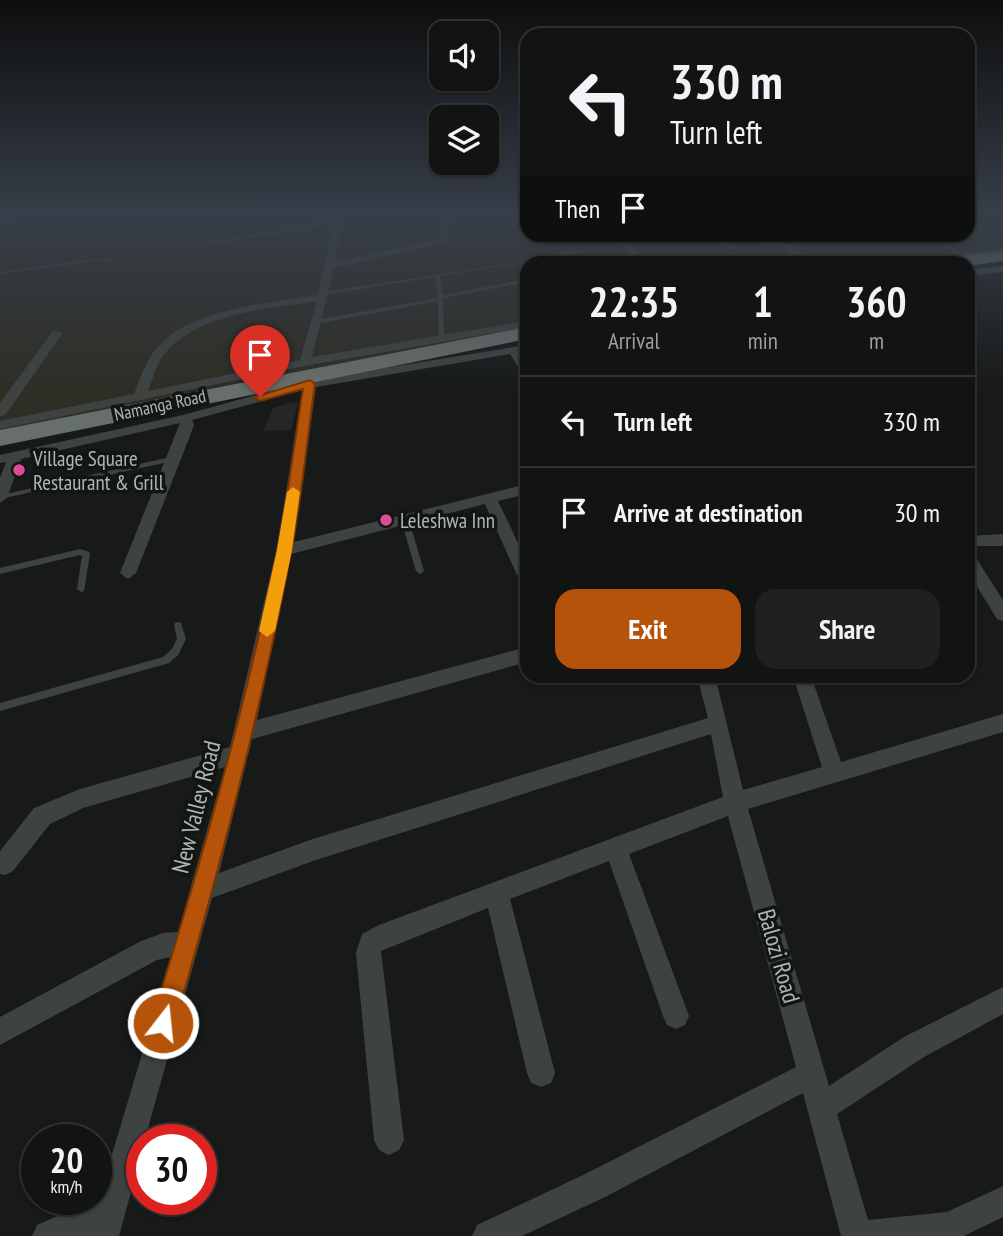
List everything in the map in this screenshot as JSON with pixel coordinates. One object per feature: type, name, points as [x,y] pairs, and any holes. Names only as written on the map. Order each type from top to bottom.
[{"type":"highway","name":"Namanga Road","points":[[8,447],[312,374],[520,342]]},
{"type":"street","name":"New Valley Road","points":[[107,1222],[203,890],[242,733],[284,550],[307,373],[328,273]]},
{"type":"street","points":[[141,394],[160,351],[195,327],[222,316],[323,295]]},
{"type":"street","points":[[0,459],[8,447],[186,418],[307,373],[442,338],[520,325]]},
{"type":"street","points":[[0,412],[57,333]]},
{"type":"street","points":[[0,425],[141,394],[520,342]]},
{"type":"street","points":[[128,573],[175,458],[187,425],[186,418]]},
{"type":"street","points":[[0,497],[8,447]]},
{"type":"street","points":[[284,550],[380,529],[520,491]]},
{"type":"street","points":[[489,498],[508,533],[520,565]]},
{"type":"street","points":[[975,541],[1003,540]]},
{"type":"street","points":[[975,570],[1002,611]]},
{"type":"street","points":[[242,733],[520,656]]},
{"type":"street","name":"Balozi Road","points":[[708,683],[735,803],[857,1236]]},
{"type":"street","points":[[804,683],[835,774]]},
{"type":"street","points":[[203,890],[313,850],[719,723]]},
{"type":"street","points":[[388,1140],[368,953],[371,943],[379,937],[735,803],[1003,723]]},
{"type":"street","points":[[4,864],[42,816],[80,799],[237,754]]},
{"type":"street","points":[[616,849],[676,1016]]},
{"type":"street","points":[[496,892],[541,1073]]},
{"type":"street","points":[[0,1032],[150,950],[163,945],[186,944]]},
{"type":"street","points":[[820,1108],[914,1047],[1003,1000]]},
{"type":"street","points":[[488,1236],[594,1186],[812,1073]]},
{"type":"street","points":[[864,1236],[949,1227],[1003,1202]]},
{"type":"street","points":[[48,1236],[107,1222]]},
{"type":"lane","points":[[323,295],[453,273]]},
{"type":"lane","points":[[437,275],[441,298],[442,338]]},
{"type":"lane","points":[[316,322],[520,282]]},
{"type":"lane","points":[[0,497],[175,458]]},
{"type":"lane","points":[[405,520],[420,570]]},
{"type":"lane","points":[[0,570],[80,552],[86,554],[81,589]]},
{"type":"lane","points":[[0,707],[166,660],[176,652],[182,639],[178,625]]},
{"type":"shaded area","points":[[0,273],[520,273],[520,334],[0,438]]},
{"type":"shaded area","points":[[298,402],[291,430],[263,431],[273,408]]},
{"type":"slow traffic","points":[[267,631],[293,492]]},
{"type":"place","name":"Village Square Restaurant & Grill","points":[[19,470]]},
{"type":"place","name":"Leleshwa Inn","points":[[386,520]]},
{"type":"route","points":[[163,1023],[203,890],[255,683],[284,550],[310,384],[260,397]]}]
